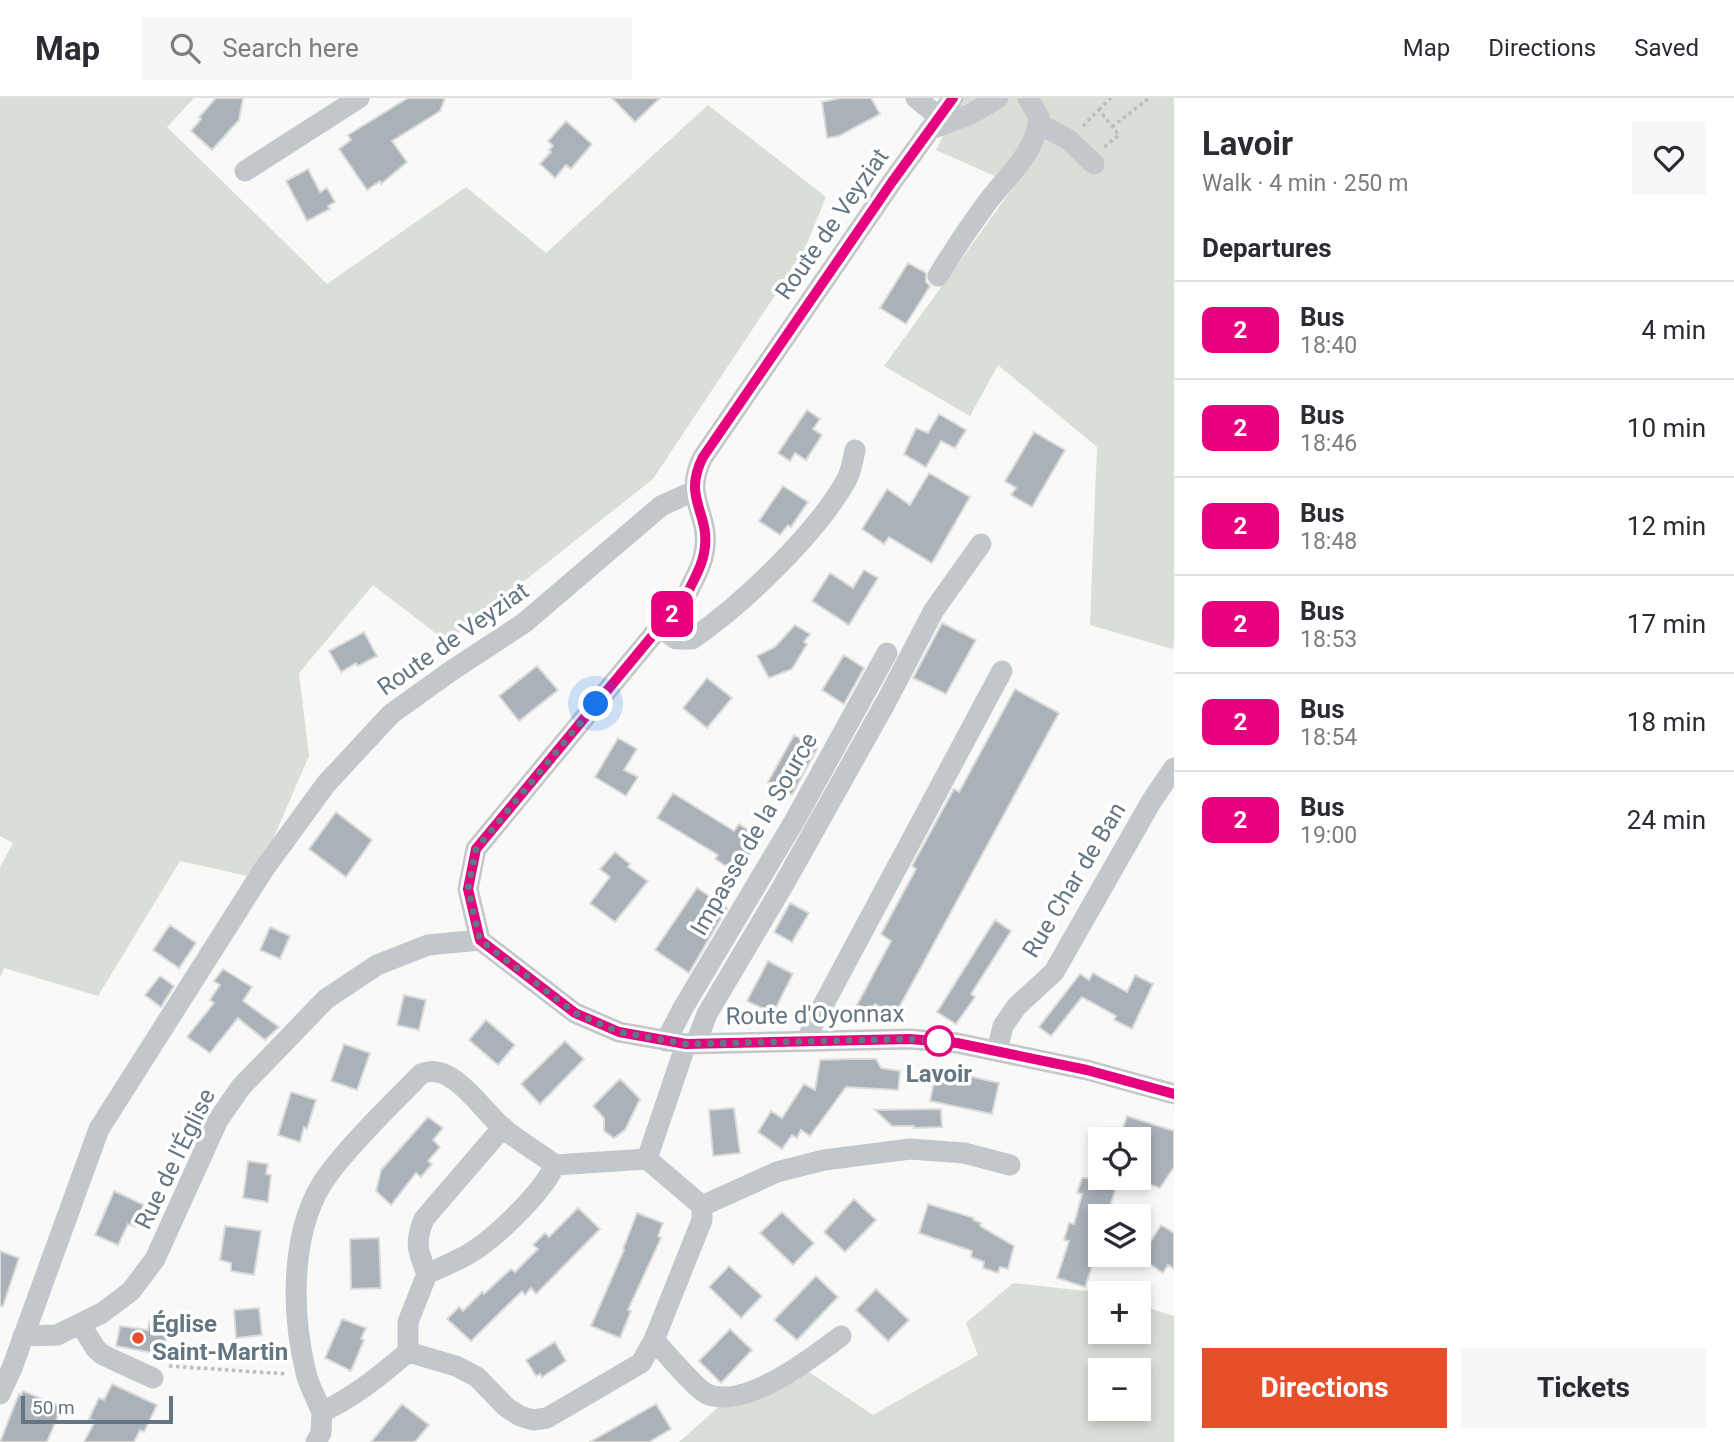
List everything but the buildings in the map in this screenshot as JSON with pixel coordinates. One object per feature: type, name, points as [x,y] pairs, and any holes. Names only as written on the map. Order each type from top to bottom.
[{"type":"street","points":[[245,171],[359,98]]},
{"type":"street","points":[[916,98],[934,123],[971,114],[998,98]]},
{"type":"street","name":"Route de Veyziat","points":[[1,1391],[99,1129],[264,869],[326,784],[391,714],[524,623],[661,506],[685,495],[694,495],[694,475],[703,457],[953,98]]},
{"type":"street","points":[[937,276],[966,230],[1028,152],[1039,117],[1028,98]]},
{"type":"street","points":[[1039,124],[1069,140],[1094,164]]},
{"type":"street","points":[[661,628],[676,639],[692,639],[768,576],[818,520],[846,481],[855,450]]},
{"type":"street","points":[[480,940],[468,889],[476,849],[687,594],[704,553],[704,521],[694,495]]},
{"type":"street","points":[[647,1159],[683,1042],[706,1014],[784,884],[934,610],[981,544]]},
{"type":"street","name":"Impasse de la Source","points":[[683,1042],[683,1008],[794,820],[887,653]]},
{"type":"street","points":[[808,1041],[812,1026],[1002,671]]},
{"type":"street","name":"Rue Char de Ban","points":[[997,1051],[1003,1026],[1017,1006],[1054,972],[1151,802],[1174,768]]},
{"type":"street","name":"Rue de l'Église","points":[[23,1336],[57,1335],[81,1325],[102,1313],[131,1290],[155,1259],[218,1120],[241,1087],[326,999],[377,965],[428,945],[480,940]]},
{"type":"street","name":"Route d'Oyonnax","points":[[480,940],[575,1013],[619,1032],[683,1042],[910,1039],[957,1043],[1087,1070],[1174,1094]]},
{"type":"street","points":[[316,1442],[321,1433],[322,1412],[306,1376],[295,1312],[303,1230],[314,1198],[329,1172],[421,1074],[428,1070],[454,1079],[502,1127],[555,1165],[647,1159],[702,1206],[702,1220],[654,1340],[640,1363],[547,1418],[533,1420],[506,1407],[477,1377],[456,1366],[408,1352]]},
{"type":"street","points":[[408,1352],[408,1322],[427,1274],[418,1250],[417,1235],[424,1219],[502,1127]]},
{"type":"street","points":[[702,1206],[777,1172],[824,1160],[910,1149],[964,1153],[1010,1165]]},
{"type":"street","points":[[427,1274],[469,1254],[496,1234],[548,1180],[555,1165]]},
{"type":"street","points":[[81,1325],[103,1355],[161,1372]]},
{"type":"street","points":[[654,1340],[705,1393],[723,1398],[742,1395],[798,1368],[841,1336]]},
{"type":"street","points":[[322,1412],[343,1403],[408,1352]]},
{"type":"path","points":[[1086,121],[1111,98]]},
{"type":"path","points":[[1112,127],[1149,98]]},
{"type":"path","points":[[1099,110],[1119,135],[1106,145]]},
{"type":"path","points":[[161,1372],[306,1376]]},
{"type":"shaded area","points":[[0,98],[194,98],[167,127],[327,284],[466,187],[546,253],[708,105],[826,197],[803,253],[653,479],[447,642],[373,585],[299,673],[309,756],[256,878],[180,861],[98,996],[4,968],[0,978],[0,867],[13,843],[0,836]]},
{"type":"shaded area","points":[[962,98],[1174,98],[1172,649],[1090,625],[1097,447],[998,365],[970,416],[884,366],[1015,185],[936,150]]},
{"type":"shaded area","points":[[1013,1283],[1088,1291],[1088,1344],[1151,1344],[1151,1309],[1174,1316],[1174,1442],[679,1442],[725,1401],[791,1360],[873,1415],[978,1355],[966,1323]]},
{"type":"bus line","name":"2","points":[[953,98],[703,457],[694,475],[694,495],[704,521],[704,553],[687,594],[476,849],[468,889],[480,940],[575,1013],[619,1032],[686,1044],[910,1039],[957,1043],[1087,1070],[1174,1094]]},
{"type":"place","name":"Lavoir","points":[[939,1041]]},
{"type":"place","name":"Église Saint-Martin","points":[[138,1338]]},
{"type":"route","points":[[596,704],[476,849],[468,889],[480,940],[575,1013],[619,1032],[686,1044],[910,1039],[939,1041]]}]
